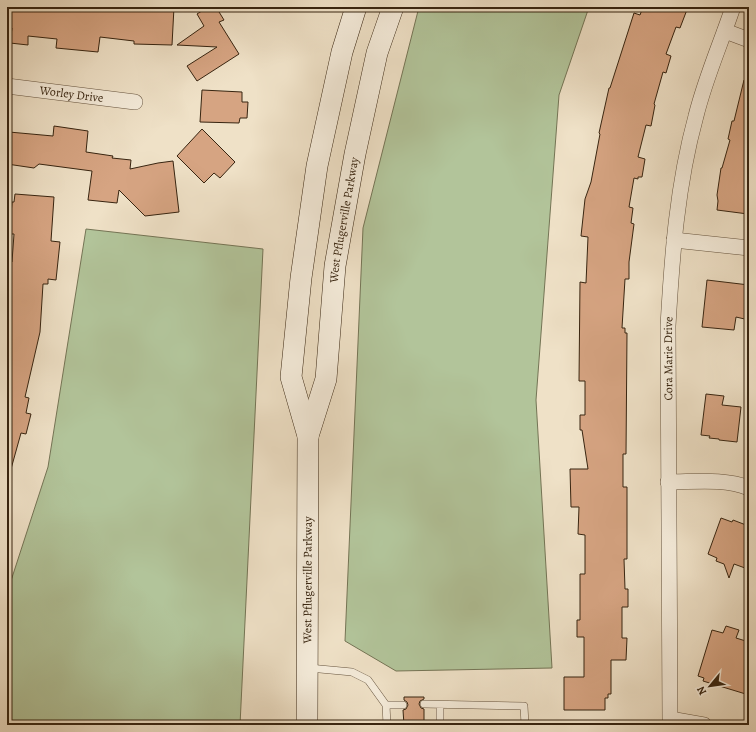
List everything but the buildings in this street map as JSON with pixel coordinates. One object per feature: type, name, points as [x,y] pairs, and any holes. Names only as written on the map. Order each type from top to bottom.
[{"type":"main road","name":"West Pflugerville Parkway","points":[[307,725],[308,436],[291,377],[301,278],[317,166],[342,52],[356,7]]},
{"type":"main road","name":"West Pflugerville Parkway","points":[[308,436],[326,379],[335,266],[355,154],[377,53],[393,7]]},
{"type":"street","name":"Cora Marie Drive","points":[[704,725],[670,719],[668,326],[671,268],[682,180],[696,116],[734,7]]},
{"type":"street","points":[[725,31],[749,40]]},
{"type":"street","name":"Worley Drive","points":[[7,86],[135,102]]},
{"type":"street","points":[[674,240],[749,248]]},
{"type":"street","points":[[668,482],[714,481],[738,484],[749,488]]},
{"type":"lane","points":[[307,668],[352,672],[368,680],[386,705],[387,725]]},
{"type":"lane","points":[[424,704],[524,706],[525,725]]},
{"type":"lane","points":[[386,705],[403,705]]},
{"type":"lane","points":[[440,705],[440,725]]},
{"type":"green space","points":[[419,7],[589,7],[559,95],[536,400],[552,668],[396,671],[345,641],[363,228]]},
{"type":"green space","points":[[86,229],[263,249],[240,725],[7,725],[7,593],[48,467]]}]
